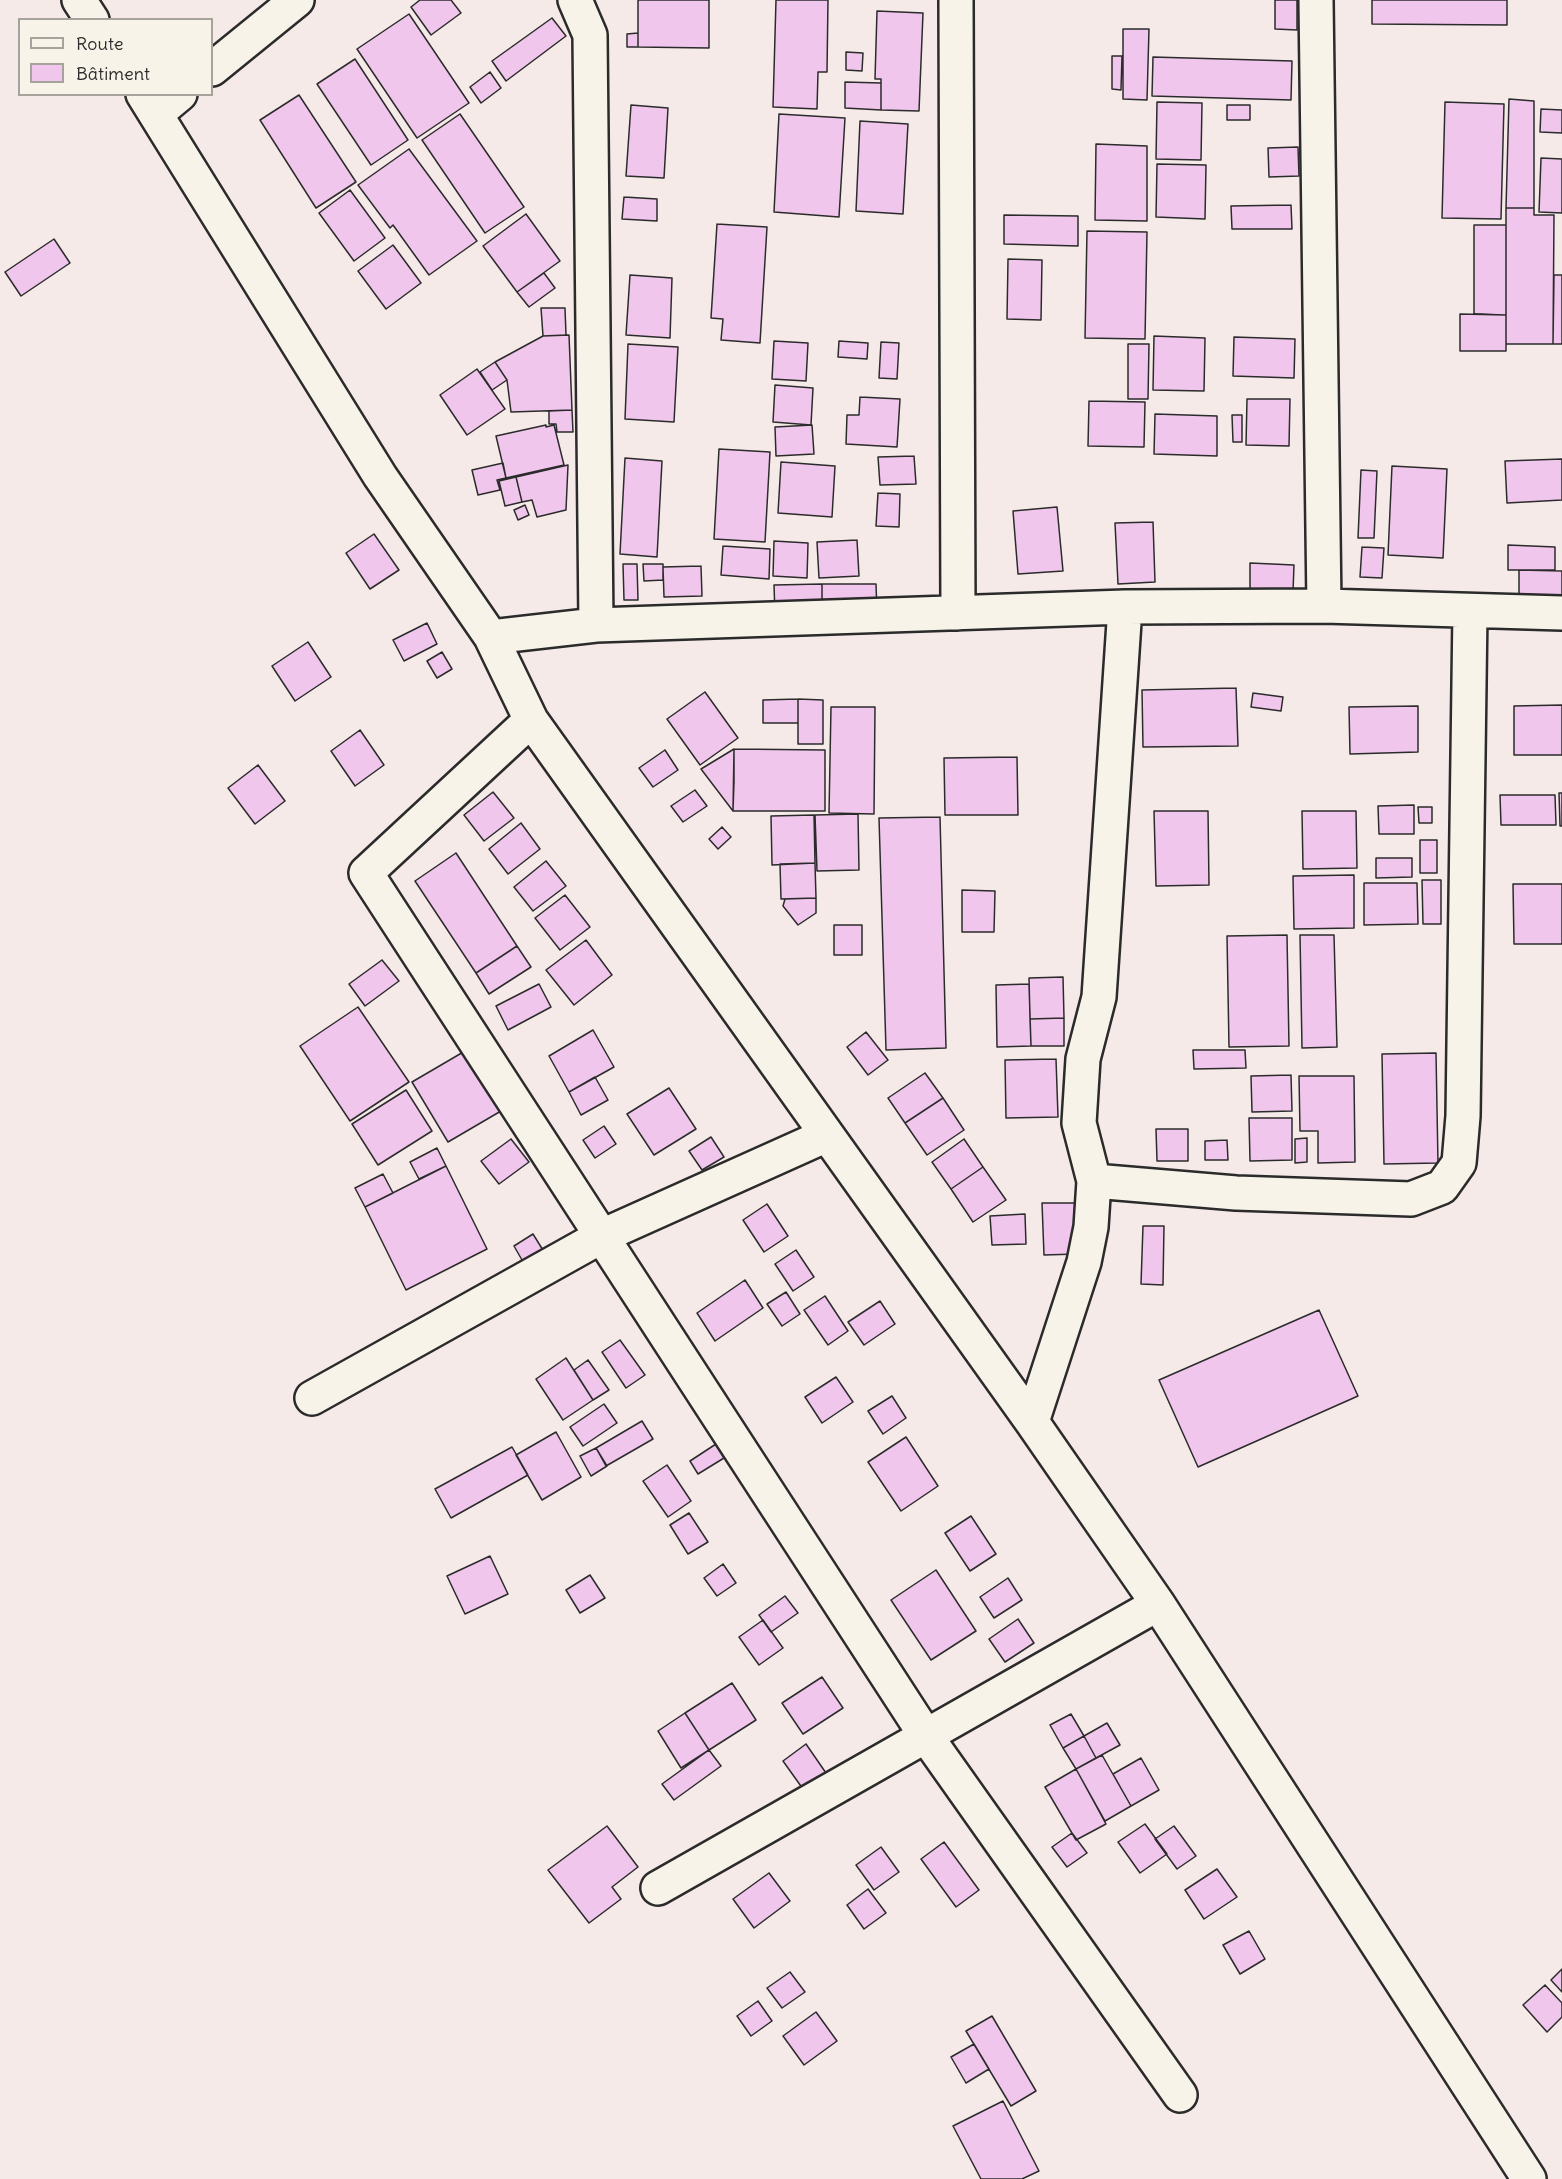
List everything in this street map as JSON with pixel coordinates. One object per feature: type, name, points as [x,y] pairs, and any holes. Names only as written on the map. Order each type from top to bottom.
[{"type":"street","points":[[79,0],[91,18]]},
{"type":"street","points":[[213,68],[297,0]]},
{"type":"street","points":[[574,0],[590,35],[596,625]]},
{"type":"street","points":[[956,0],[958,613]]},
{"type":"street","points":[[1316,0],[1324,606]]},
{"type":"street","points":[[160,101],[380,476],[491,637],[531,720],[1032,1422],[1158,1604],[1529,2179]]},
{"type":"street","points":[[491,637],[596,625],[1125,607],[1324,606],[1562,614]]},
{"type":"street","points":[[1032,1422],[1084,1262],[1090,1227],[1094,1181],[1079,1123],[1083,1059],[1099,997],[1125,607]]},
{"type":"street","points":[[1094,1181],[1236,1193],[1411,1199],[1442,1187],[1459,1162],[1463,1116],[1470,611]]},
{"type":"street","points":[[531,720],[366,873],[926,1736],[1180,2096]]},
{"type":"street","points":[[312,1398],[602,1236],[827,1135]]},
{"type":"street","points":[[658,1888],[1158,1604]]},
{"type":"building","points":[[420,0],[451,0],[461,13],[431,35],[411,7]]},
{"type":"building","points":[[638,0],[709,0],[709,48],[638,47]]},
{"type":"building","points":[[776,0],[828,0],[827,72],[818,72],[817,109],[773,107]]},
{"type":"building","points":[[1275,0],[1297,0],[1297,30],[1275,29]]},
{"type":"building","points":[[1372,0],[1507,0],[1507,25],[1372,24]]},
{"type":"building","points":[[877,11],[923,13],[919,111],[881,110],[881,79],[875,79]]},
{"type":"building","points":[[409,14],[469,103],[417,138],[357,49]]},
{"type":"building","points":[[552,18],[566,36],[506,81],[492,61]]},
{"type":"building","points":[[1123,29],[1149,29],[1147,100],[1123,99]]},
{"type":"building","points":[[638,33],[638,47],[627,47],[627,34]]},
{"type":"building","points":[[846,52],[863,53],[862,71],[846,70]]},
{"type":"building","points":[[1112,56],[1122,56],[1121,90],[1112,89]]},
{"type":"building","points":[[1153,57],[1292,61],[1291,100],[1152,96]]},
{"type":"building","points":[[355,59],[408,140],[371,165],[317,84]]},
{"type":"building","points":[[490,72],[501,88],[481,103],[470,87]]},
{"type":"building","points":[[845,82],[881,83],[881,110],[845,108]]},
{"type":"building","points":[[299,95],[356,182],[316,208],[260,120]]},
{"type":"building","points":[[1509,99],[1534,101],[1534,208],[1506,208]]},
{"type":"building","points":[[1157,102],[1202,103],[1201,160],[1156,159]]},
{"type":"building","points":[[1445,102],[1504,104],[1501,219],[1442,218]]},
{"type":"building","points":[[631,105],[668,108],[664,178],[626,176]]},
{"type":"building","points":[[1227,105],[1250,105],[1250,120],[1227,120]]},
{"type":"building","points":[[1541,109],[1562,110],[1562,133],[1540,132]]},
{"type":"building","points":[[460,114],[524,207],[485,233],[422,140]]},
{"type":"building","points":[[779,114],[845,118],[839,217],[774,212]]},
{"type":"building","points":[[860,121],[908,124],[903,214],[856,211]]},
{"type":"building","points":[[1096,144],[1147,146],[1147,221],[1095,220]]},
{"type":"building","points":[[1298,147],[1299,176],[1269,177],[1268,148]]},
{"type":"building","points":[[409,149],[477,241],[429,275],[393,225],[390,228],[358,185]]},
{"type":"building","points":[[1541,158],[1562,159],[1562,213],[1539,212]]},
{"type":"building","points":[[1157,164],[1206,165],[1205,219],[1156,217]]},
{"type":"building","points":[[350,190],[385,238],[354,261],[319,213]]},
{"type":"building","points":[[624,197],[657,199],[657,221],[622,219]]},
{"type":"building","points":[[1291,205],[1292,229],[1232,229],[1231,206]]},
{"type":"building","points":[[1506,208],[1534,208],[1534,215],[1554,215],[1553,344],[1506,344]]},
{"type":"building","points":[[526,214],[560,261],[517,292],[483,246]]},
{"type":"building","points":[[1004,215],[1078,216],[1078,246],[1004,244]]},
{"type":"building","points":[[717,224],[767,227],[760,343],[721,340],[723,319],[711,318]]},
{"type":"building","points":[[1474,225],[1506,225],[1506,315],[1474,314]]},
{"type":"building","points":[[1087,231],[1147,232],[1145,339],[1085,338]]},
{"type":"building","points":[[54,239],[70,263],[21,296],[5,272]]},
{"type":"building","points":[[393,245],[421,283],[386,309],[358,271]]},
{"type":"building","points":[[1008,259],[1042,260],[1041,320],[1007,319]]},
{"type":"building","points":[[544,273],[555,288],[529,307],[517,292]]},
{"type":"building","points":[[630,275],[672,278],[670,338],[626,335]]},
{"type":"building","points":[[1554,275],[1562,275],[1562,344],[1553,344]]},
{"type":"building","points":[[541,308],[565,308],[566,335],[543,336]]},
{"type":"building","points":[[1460,314],[1506,315],[1506,351],[1460,351]]},
{"type":"building","points":[[569,335],[572,410],[511,412],[507,380],[495,362],[543,336]]},
{"type":"building","points":[[1154,336],[1205,338],[1204,391],[1153,390]]},
{"type":"building","points":[[1234,337],[1295,339],[1294,378],[1233,376]]},
{"type":"building","points":[[774,341],[808,343],[806,381],[772,379]]},
{"type":"building","points":[[839,341],[868,343],[867,359],[838,357]]},
{"type":"building","points":[[881,342],[899,343],[897,379],[879,378]]},
{"type":"building","points":[[628,344],[678,347],[674,422],[625,419]]},
{"type":"building","points":[[1128,344],[1149,344],[1148,399],[1128,399]]},
{"type":"building","points":[[495,362],[507,380],[492,390],[480,372]]},
{"type":"building","points":[[477,369],[505,409],[467,435],[440,395]]},
{"type":"building","points":[[775,385],[813,388],[811,425],[773,422]]},
{"type":"building","points":[[860,397],[900,399],[897,447],[846,444],[847,415],[859,415]]},
{"type":"building","points":[[1247,399],[1290,399],[1289,446],[1246,445]]},
{"type":"building","points":[[1089,401],[1145,402],[1144,447],[1088,446]]},
{"type":"building","points":[[572,410],[573,432],[557,432],[556,424],[549,424],[549,411]]},
{"type":"building","points":[[1155,414],[1217,416],[1217,456],[1154,454]]},
{"type":"building","points":[[1232,415],[1242,415],[1242,442],[1233,442]]},
{"type":"building","points":[[546,425],[546,427],[554,425],[564,465],[506,478],[496,436]]},
{"type":"building","points":[[812,425],[814,454],[776,456],[775,427]]},
{"type":"building","points":[[719,449],[770,452],[765,542],[714,539]]},
{"type":"building","points":[[914,456],[916,484],[880,485],[878,457]]},
{"type":"building","points":[[625,458],[662,461],[657,557],[620,554]]},
{"type":"building","points":[[1562,459],[1562,500],[1507,503],[1505,461]]},
{"type":"building","points":[[781,462],[835,466],[832,517],[778,513]]},
{"type":"building","points":[[503,463],[506,478],[497,480],[500,490],[478,495],[472,470]]},
{"type":"building","points":[[568,465],[566,510],[537,517],[532,500],[522,502],[516,477]]},
{"type":"building","points":[[1392,466],[1447,469],[1443,558],[1388,555]]},
{"type":"building","points":[[1361,470],[1377,471],[1374,538],[1358,538]]},
{"type":"building","points":[[516,477],[522,502],[505,506],[499,481]]},
{"type":"building","points":[[878,493],[900,494],[899,527],[876,526]]},
{"type":"building","points":[[525,505],[529,515],[518,520],[514,510]]},
{"type":"building","points":[[1057,507],[1063,571],[1018,574],[1013,511]]},
{"type":"building","points":[[1153,522],[1155,582],[1118,584],[1115,523]]},
{"type":"building","points":[[374,534],[399,570],[370,589],[346,553]]},
{"type":"building","points":[[857,540],[859,576],[819,578],[817,542]]},
{"type":"building","points":[[774,541],[808,543],[807,578],[773,576]]},
{"type":"building","points":[[1508,545],[1555,547],[1555,570],[1508,570]]},
{"type":"building","points":[[723,546],[770,549],[769,579],[721,575]]},
{"type":"building","points":[[1362,547],[1384,548],[1382,578],[1360,577]]},
{"type":"building","points":[[1250,563],[1294,565],[1293,592],[1250,591]]},
{"type":"building","points":[[623,564],[637,564],[638,600],[624,600]]},
{"type":"building","points":[[643,564],[663,564],[663,580],[644,581]]},
{"type":"building","points":[[701,566],[702,596],[664,597],[663,567]]},
{"type":"building","points":[[1519,570],[1562,571],[1562,607],[1519,606]]},
{"type":"building","points":[[822,584],[822,611],[775,615],[774,585]]},
{"type":"building","points":[[822,584],[876,584],[877,611],[822,611]]},
{"type":"building","points":[[427,623],[437,644],[404,661],[393,640]]},
{"type":"building","points":[[308,642],[331,677],[295,701],[272,666]]},
{"type":"building","points":[[442,652],[452,669],[437,678],[427,661]]},
{"type":"building","points":[[1236,688],[1238,746],[1143,747],[1142,690]]},
{"type":"building","points":[[705,692],[738,738],[700,765],[667,719]]},
{"type":"building","points":[[1253,693],[1283,697],[1281,711],[1251,707]]},
{"type":"building","points":[[798,699],[798,723],[763,723],[763,700]]},
{"type":"building","points":[[798,699],[823,700],[823,744],[798,744]]},
{"type":"building","points":[[1562,705],[1562,755],[1514,755],[1514,706]]},
{"type":"building","points":[[1418,706],[1418,752],[1350,754],[1349,707]]},
{"type":"building","points":[[831,707],[875,707],[874,814],[829,813]]},
{"type":"building","points":[[360,730],[384,765],[355,786],[331,751]]},
{"type":"building","points":[[734,749],[825,750],[825,811],[733,811]]},
{"type":"building","points":[[734,749],[734,782],[733,811],[701,769]]},
{"type":"building","points":[[665,750],[678,770],[653,787],[639,768]]},
{"type":"building","points":[[1017,757],[1018,815],[945,815],[944,758]]},
{"type":"building","points":[[258,765],[285,801],[255,824],[228,788]]},
{"type":"building","points":[[695,790],[707,806],[683,822],[671,806]]},
{"type":"building","points":[[493,792],[514,818],[484,841],[464,815]]},
{"type":"building","points":[[1559,793],[1562,793],[1562,826],[1560,826]]},
{"type":"building","points":[[1500,795],[1555,795],[1556,825],[1501,825]]},
{"type":"building","points":[[1414,805],[1414,834],[1379,834],[1378,806]]},
{"type":"building","points":[[1418,807],[1432,807],[1432,823],[1419,823]]},
{"type":"building","points":[[1154,811],[1208,811],[1209,885],[1156,886]]},
{"type":"building","points":[[1302,811],[1356,811],[1357,868],[1303,869]]},
{"type":"building","points":[[858,814],[859,870],[817,871],[815,815]]},
{"type":"building","points":[[814,815],[815,863],[772,865],[771,816]]},
{"type":"building","points":[[940,817],[946,1048],[886,1050],[879,818]]},
{"type":"building","points":[[521,823],[540,849],[508,874],[489,849]]},
{"type":"building","points":[[722,827],[731,837],[718,849],[709,839]]},
{"type":"building","points":[[1420,840],[1437,840],[1437,873],[1420,873]]},
{"type":"building","points":[[456,853],[517,946],[476,973],[415,881]]},
{"type":"building","points":[[1376,858],[1412,858],[1412,877],[1376,878]]},
{"type":"building","points":[[546,861],[566,886],[533,911],[514,887]]},
{"type":"building","points":[[815,863],[816,898],[781,899],[780,864]]},
{"type":"building","points":[[1354,875],[1354,928],[1294,929],[1293,876]]},
{"type":"building","points":[[1422,880],[1441,880],[1441,924],[1423,924]]},
{"type":"building","points":[[1364,883],[1417,883],[1418,924],[1364,925]]},
{"type":"building","points":[[1513,884],[1562,884],[1562,944],[1514,944]]},
{"type":"building","points":[[962,890],[995,891],[994,932],[962,932]]},
{"type":"building","points":[[565,895],[590,927],[560,950],[535,918]]},
{"type":"building","points":[[816,898],[816,913],[798,925],[783,906],[785,899]]},
{"type":"building","points":[[834,925],[862,925],[862,955],[834,955]]},
{"type":"building","points":[[1287,935],[1289,1046],[1229,1047],[1227,936]]},
{"type":"building","points":[[1300,935],[1334,935],[1337,1047],[1302,1048]]},
{"type":"building","points":[[586,940],[612,975],[574,1005],[546,970]]},
{"type":"building","points":[[517,946],[531,967],[489,994],[476,973]]},
{"type":"building","points":[[382,960],[399,981],[365,1006],[349,984]]},
{"type":"building","points":[[1063,977],[1064,1018],[1030,1019],[1029,978]]},
{"type":"building","points":[[539,984],[551,1007],[508,1030],[496,1006]]},
{"type":"building","points":[[1029,984],[1031,1046],[997,1047],[996,985]]},
{"type":"building","points":[[358,1007],[409,1082],[350,1121],[300,1046]]},
{"type":"building","points":[[1064,1018],[1064,1046],[1031,1046],[1030,1019]]},
{"type":"building","points":[[593,1030],[614,1067],[569,1092],[549,1056]]},
{"type":"building","points":[[866,1032],[888,1060],[868,1075],[847,1047]]},
{"type":"building","points":[[1193,1050],[1245,1050],[1246,1068],[1194,1069]]},
{"type":"building","points":[[465,1051],[501,1111],[448,1142],[412,1082]]},
{"type":"building","points":[[1436,1053],[1438,1163],[1384,1164],[1382,1054]]},
{"type":"building","points":[[1056,1059],[1058,1117],[1006,1118],[1005,1060]]},
{"type":"building","points":[[925,1073],[943,1098],[905,1123],[888,1098]]},
{"type":"building","points":[[1291,1075],[1292,1111],[1252,1112],[1251,1076]]},
{"type":"building","points":[[1299,1076],[1354,1076],[1355,1162],[1318,1163],[1318,1131],[1300,1131]]},
{"type":"building","points":[[595,1077],[608,1100],[581,1115],[569,1092]]},
{"type":"building","points":[[669,1088],[696,1129],[654,1155],[627,1114]]},
{"type":"building","points":[[406,1090],[432,1131],[378,1165],[352,1124]]},
{"type":"building","points":[[943,1098],[964,1130],[927,1155],[905,1123]]},
{"type":"building","points":[[1249,1118],[1292,1118],[1292,1160],[1250,1161]]},
{"type":"building","points":[[604,1126],[616,1144],[595,1158],[583,1140]]},
{"type":"building","points":[[1156,1129],[1188,1129],[1188,1161],[1157,1161]]},
{"type":"building","points":[[711,1137],[724,1157],[702,1170],[689,1151]]},
{"type":"building","points":[[1307,1138],[1307,1162],[1295,1163],[1295,1139]]},
{"type":"building","points":[[511,1139],[529,1162],[499,1184],[481,1161]]},
{"type":"building","points":[[964,1139],[983,1167],[951,1189],[932,1162]]},
{"type":"building","points":[[1227,1140],[1228,1160],[1205,1160],[1205,1141]]},
{"type":"building","points":[[437,1148],[446,1166],[419,1179],[410,1162]]},
{"type":"building","points":[[446,1166],[487,1249],[406,1290],[365,1207]]},
{"type":"building","points":[[983,1167],[1006,1200],[973,1222],[951,1189]]},
{"type":"building","points":[[383,1174],[393,1193],[365,1207],[355,1188]]},
{"type":"building","points":[[1042,1203],[1075,1203],[1077,1254],[1044,1255]]},
{"type":"building","points":[[767,1204],[788,1236],[764,1252],[743,1220]]},
{"type":"building","points":[[1025,1214],[1026,1244],[992,1245],[990,1216]]},
{"type":"building","points":[[1143,1226],[1164,1226],[1163,1285],[1141,1284]]},
{"type":"building","points":[[533,1234],[546,1255],[526,1267],[514,1246]]},
{"type":"building","points":[[796,1250],[814,1277],[793,1291],[775,1264]]},
{"type":"building","points":[[745,1280],[763,1308],[715,1341],[697,1313]]},
{"type":"building","points":[[786,1292],[800,1314],[782,1326],[767,1304]]},
{"type":"building","points":[[825,1296],[848,1331],[828,1345],[804,1310]]},
{"type":"building","points":[[880,1301],[895,1324],[864,1345],[848,1322]]},
{"type":"building","points":[[1319,1310],[1358,1396],[1198,1467],[1159,1380]]},
{"type":"building","points":[[620,1340],[645,1375],[626,1388],[602,1352]]},
{"type":"building","points":[[566,1358],[593,1400],[563,1420],[536,1379]]},
{"type":"building","points":[[588,1360],[609,1390],[593,1400],[574,1370]]},
{"type":"building","points":[[836,1377],[853,1402],[822,1423],[805,1397]]},
{"type":"building","points":[[892,1396],[906,1418],[883,1434],[868,1411]]},
{"type":"building","points":[[604,1404],[617,1423],[583,1446],[570,1427]]},
{"type":"building","points":[[642,1421],[653,1439],[606,1466],[596,1448]]},
{"type":"building","points":[[556,1432],[581,1477],[542,1500],[516,1455]]},
{"type":"building","points":[[906,1437],[938,1486],[901,1511],[868,1462]]},
{"type":"building","points":[[716,1444],[724,1458],[698,1474],[690,1461]]},
{"type":"building","points":[[512,1447],[528,1475],[451,1518],[435,1489]]},
{"type":"building","points":[[596,1448],[607,1466],[591,1476],[580,1456]]},
{"type":"building","points":[[667,1465],[691,1501],[668,1517],[643,1481]]},
{"type":"building","points":[[689,1513],[708,1542],[688,1554],[670,1525]]},
{"type":"building","points":[[971,1516],[996,1554],[970,1571],[945,1533]]},
{"type":"building","points":[[490,1556],[508,1594],[465,1614],[447,1576]]},
{"type":"building","points":[[723,1564],[736,1583],[717,1596],[704,1578]]},
{"type":"building","points":[[936,1570],[976,1631],[931,1660],[891,1600]]},
{"type":"building","points":[[590,1575],[605,1598],[580,1613],[566,1590]]},
{"type":"building","points":[[1008,1578],[1022,1600],[994,1618],[980,1597]]},
{"type":"building","points":[[785,1596],[798,1613],[771,1632],[759,1615]]},
{"type":"building","points":[[1018,1619],[1034,1643],[1005,1662],[989,1639]]},
{"type":"building","points":[[763,1620],[783,1648],[759,1665],[739,1637]]},
{"type":"building","points":[[822,1677],[843,1708],[803,1734],[782,1703]]},
{"type":"building","points":[[732,1683],[756,1720],[709,1750],[685,1713]]},
{"type":"building","points":[[685,1713],[709,1750],[681,1768],[658,1731]]},
{"type":"building","points":[[1071,1714],[1084,1736],[1063,1748],[1050,1725]]},
{"type":"building","points":[[1107,1723],[1120,1745],[1096,1758],[1084,1736]]},
{"type":"building","points":[[1084,1736],[1096,1758],[1076,1769],[1063,1748]]},
{"type":"building","points":[[806,1744],[826,1773],[803,1789],[783,1761]]},
{"type":"building","points":[[709,1750],[721,1766],[674,1800],[662,1784]]},
{"type":"building","points":[[1102,1755],[1131,1806],[1105,1821],[1076,1769]]},
{"type":"building","points":[[1141,1758],[1159,1790],[1131,1806],[1113,1774]]},
{"type":"building","points":[[1076,1769],[1106,1824],[1076,1840],[1045,1787]]},
{"type":"building","points":[[1145,1824],[1167,1854],[1140,1873],[1118,1842]]},
{"type":"building","points":[[607,1826],[638,1867],[612,1887],[621,1899],[589,1923],[548,1870]]},
{"type":"building","points":[[1174,1826],[1196,1856],[1177,1869],[1155,1839]]},
{"type":"building","points":[[1072,1833],[1087,1853],[1067,1867],[1052,1847]]},
{"type":"building","points":[[944,1842],[979,1890],[956,1907],[921,1859]]},
{"type":"building","points":[[881,1847],[899,1872],[874,1890],[856,1865]]},
{"type":"building","points":[[1217,1869],[1237,1897],[1204,1919],[1185,1890]]},
{"type":"building","points":[[769,1873],[790,1901],[754,1928],[733,1899]]},
{"type":"building","points":[[868,1889],[886,1913],[864,1929],[847,1905]]},
{"type":"building","points":[[1249,1931],[1265,1959],[1240,1974],[1223,1945]]},
{"type":"building","points":[[1562,1969],[1562,1992],[1551,1980]]},
{"type":"building","points":[[790,1972],[805,1992],[782,2008],[767,1988]]},
{"type":"building","points":[[1545,1985],[1562,2003],[1562,2017],[1547,2032],[1523,2005]]},
{"type":"building","points":[[758,2001],[772,2021],[751,2036],[737,2016]]},
{"type":"building","points":[[816,2012],[837,2041],[804,2065],[783,2036]]},
{"type":"building","points":[[992,2016],[1036,2091],[1011,2106],[966,2031]]},
{"type":"building","points":[[974,2044],[989,2069],[966,2083],[951,2057]]},
{"type":"building","points":[[1003,2101],[1039,2171],[1022,2179],[981,2179],[953,2126]]}]
